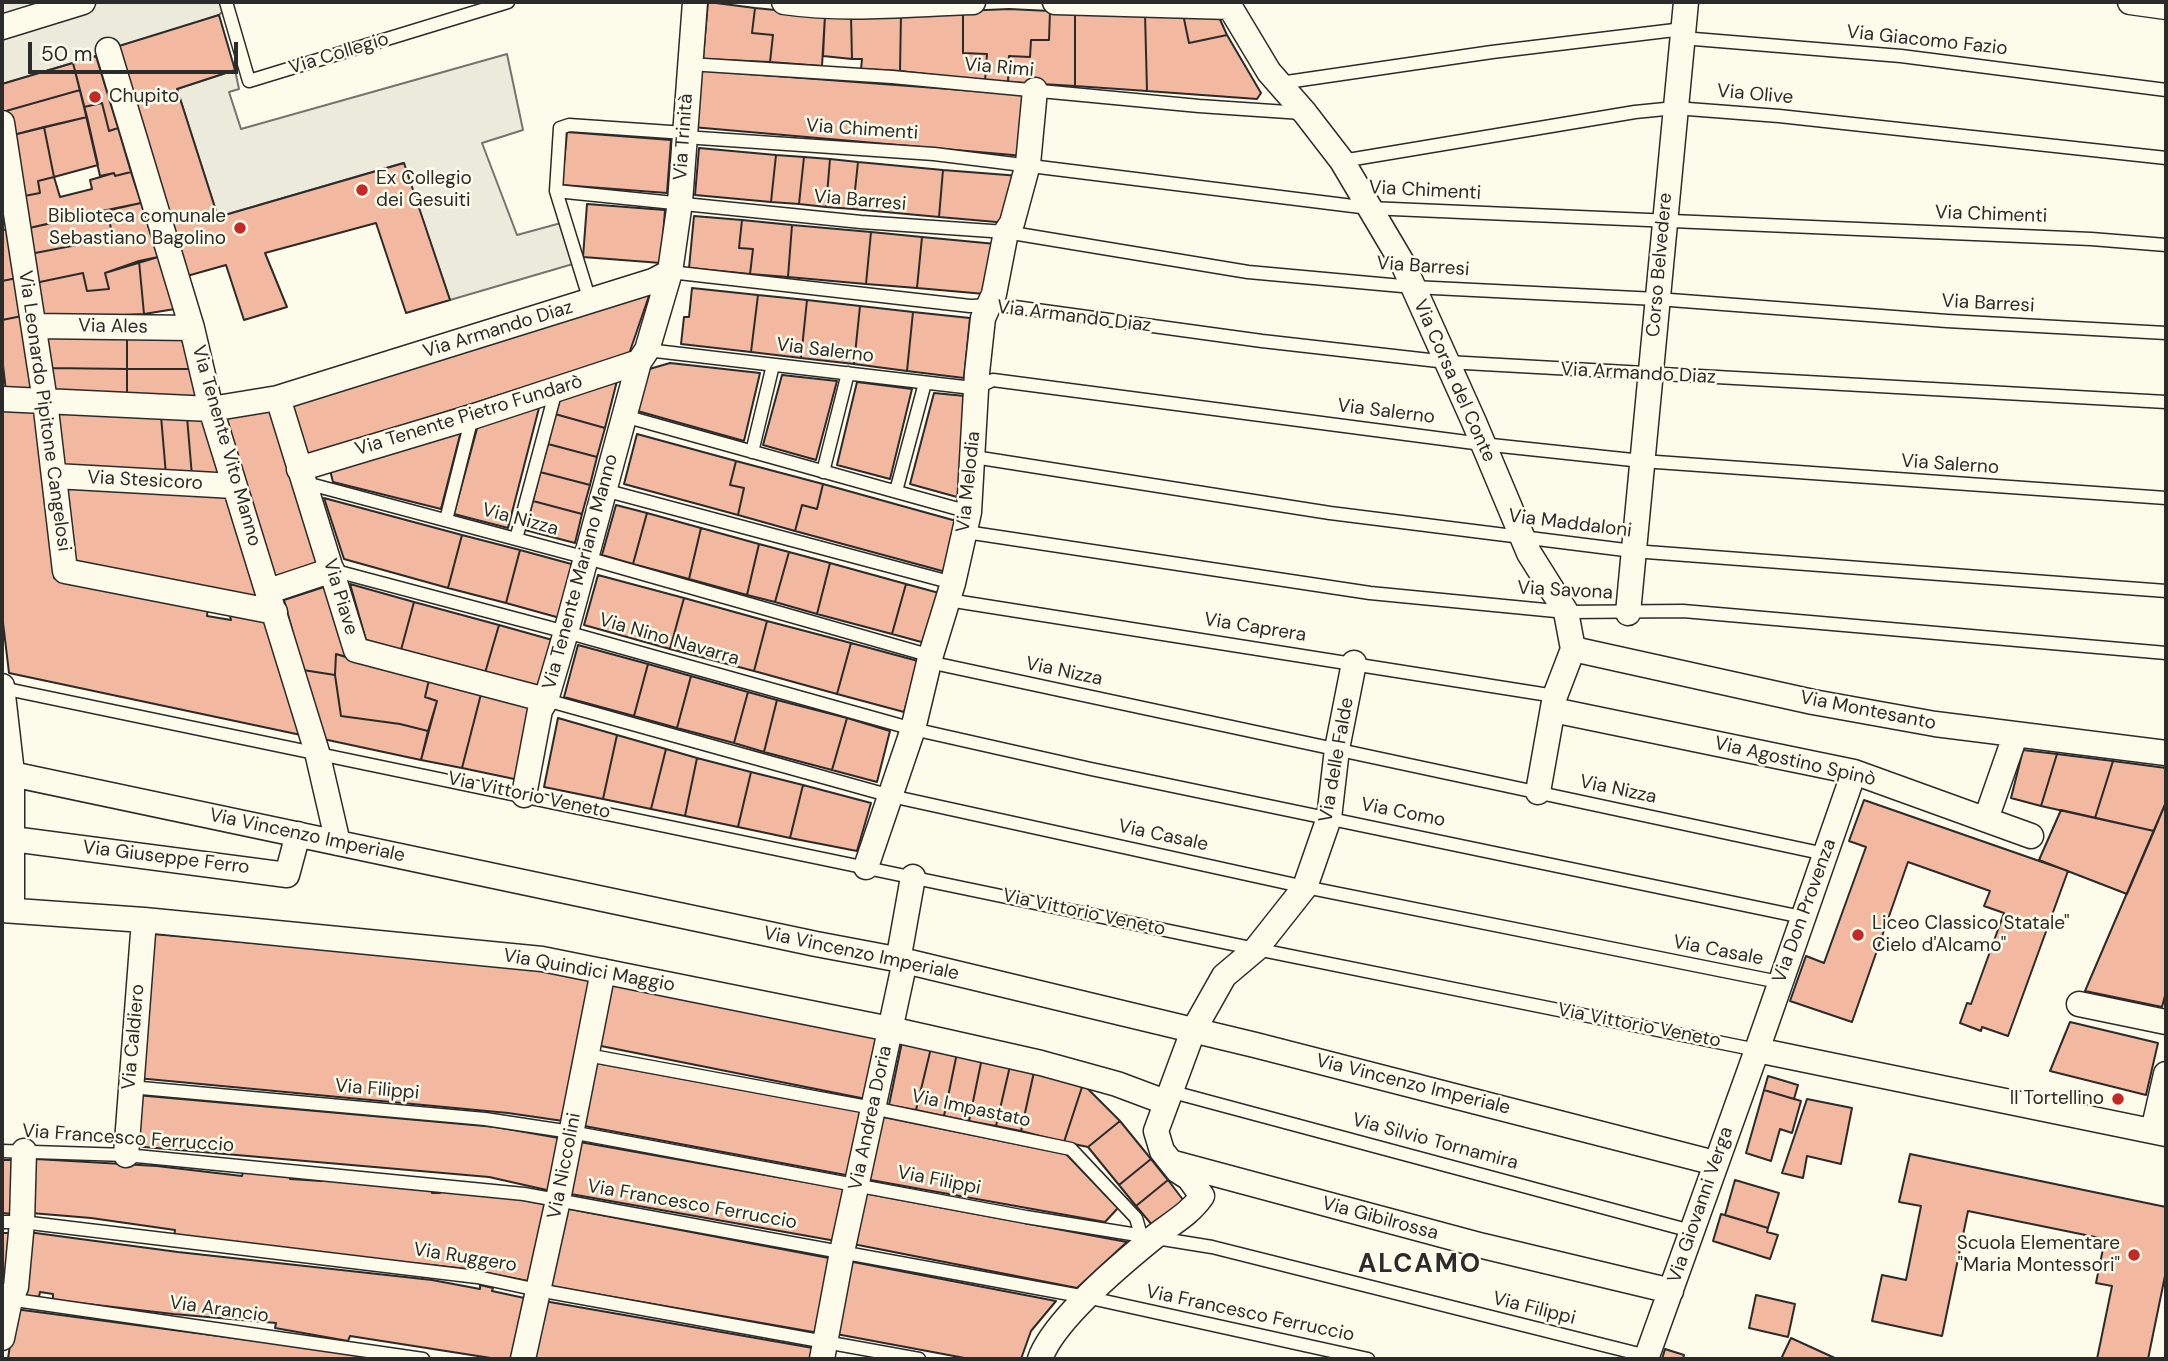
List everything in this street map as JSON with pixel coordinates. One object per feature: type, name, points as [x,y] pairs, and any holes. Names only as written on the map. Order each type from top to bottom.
[{"type":"street","points":[[2,27],[83,2]]},
{"type":"street","name":"Via Trinità","points":[[643,356],[670,272],[680,202],[695,2]]},
{"type":"street","points":[[784,2],[812,6],[864,6],[973,2]]},
{"type":"street","points":[[1055,2],[1230,5]]},
{"type":"street","name":"Corso Belvedere","points":[[1628,613],[1686,2]]},
{"type":"street","points":[[2130,2],[2166,7]]},
{"type":"street","name":"Via Corsa del Conte","points":[[1230,5],[1269,72],[1306,113],[1342,161],[1403,264],[1529,553],[1566,612],[1573,649]]},
{"type":"street","name":"Via Tenente Vito Manno","points":[[108,50],[192,328],[211,409],[317,752],[338,843]]},
{"type":"street","name":"Via Melodia","points":[[866,867],[913,729],[968,522],[983,318],[995,294],[1006,232],[1012,223],[1028,164],[1035,90]]},
{"type":"street","name":"Via Leonardo Pipitone Cangelosi","points":[[2,123],[45,401],[65,571],[272,602]]},
{"type":"street","name":"Via Armando Diaz","points":[[2,399],[211,409],[278,398],[653,281],[670,272]]},
{"type":"street","name":"Via Ales","points":[[34,326],[192,328]]},
{"type":"street","name":"Via Tenente Pietro Fundarò","points":[[303,476],[556,390],[643,356]]},
{"type":"street","name":"Via Tenente Mariano Manno","points":[[524,795],[540,710],[546,700],[566,632],[624,416],[643,356]]},
{"type":"street","name":"Via Piave","points":[[278,398],[356,650],[546,700]]},
{"type":"street","name":"Via Stesicoro","points":[[55,476],[234,486]]},
{"type":"street","points":[[272,602],[332,570]]},
{"type":"street","points":[[1538,792],[1554,703],[1573,649]]},
{"type":"street","name":"Via Montesanto","points":[[1573,649],[1813,702],[1935,724],[2166,753]]},
{"type":"street","name":"Via delle Falde","points":[[1147,1236],[1193,1209],[1202,1196],[1189,1178],[1161,1152],[1156,1131],[1193,1031],[1224,976],[1256,948],[1305,887],[1329,818],[1337,749],[1354,663]]},
{"type":"street","points":[[2,688],[9,838],[7,910]]},
{"type":"street","name":"Via Agostino Spinò","points":[[1554,703],[1854,772],[2031,836]]},
{"type":"street","points":[[1986,819],[2015,736]]},
{"type":"street","name":"Via Don Provenza","points":[[1757,1050],[1854,772]]},
{"type":"street","name":"Via Vincenzo Imperiale","points":[[7,773],[901,960],[1715,1163]]},
{"type":"street","name":"Via Giuseppe Ferro","points":[[9,838],[286,874],[298,834]]},
{"type":"street","name":"Via Andrea Doria","points":[[824,1351],[842,1252],[903,970],[900,950],[913,877]]},
{"type":"street","name":"Via Quindici Maggio","points":[[7,910],[144,920],[542,960],[890,1029],[1041,1063],[1167,1096]]},
{"type":"street","name":"Via Caldiero","points":[[126,1155],[144,920]]},
{"type":"street","name":"Via Niccolini","points":[[523,1359],[558,1200],[603,971]]},
{"type":"street","points":[[2079,1004],[2166,1022]]},
{"type":"street","name":"Via Vittorio Veneto","points":[[1757,1050],[2160,1133]]},
{"type":"street","name":"Via Giovanni Verga","points":[[1646,1358],[1757,1050]]},
{"type":"street","points":[[2160,1133],[2166,1074]]},
{"type":"street","points":[[2,1338],[6,1298],[16,1287],[12,1222],[13,1151]]},
{"type":"street","name":"Via Gibilrossa","points":[[1171,1163],[1483,1246],[1671,1291]]},
{"type":"street","points":[[1040,1359],[1043,1349],[1086,1297],[1147,1236]]},
{"type":"lane","name":"Via Collegio","points":[[226,2],[249,81],[508,2]]},
{"type":"lane","name":"Via Giacomo Fazio","points":[[1280,83],[1492,52],[1682,34],[1901,56],[2166,90]]},
{"type":"lane","name":"Via Rimi","points":[[689,64],[892,77],[1306,113]]},
{"type":"lane","name":"Via Olive","points":[[1342,161],[1675,107],[2166,158]]},
{"type":"lane","name":"Via Chimenti","points":[[556,191],[560,128],[569,125],[933,154],[1370,208],[2091,239],[2166,245]]},
{"type":"lane","name":"Via Barresi","points":[[556,191],[861,222],[1006,232],[1248,272],[1413,287],[1657,299],[1947,321],[2166,333]]},
{"type":"lane","points":[[556,191],[590,301]]},
{"type":"lane","name":"Via Armando Diaz","points":[[670,272],[988,306],[1000,305],[1262,341],[1447,362],[2166,402]]},
{"type":"lane","name":"Via Salerno","points":[[643,356],[773,365],[978,387],[993,380],[1482,444],[1642,461],[2166,498]]},
{"type":"lane","points":[[752,452],[773,365]]},
{"type":"lane","points":[[823,471],[848,373]]},
{"type":"lane","points":[[897,491],[925,383]]},
{"type":"lane","points":[[516,539],[556,390]]},
{"type":"lane","name":"Via Savona","points":[[624,416],[897,491],[968,522],[1370,593],[1566,612],[1683,611],[2166,653]]},
{"type":"lane","points":[[446,520],[472,417]]},
{"type":"lane","name":"Via Maddaloni","points":[[974,457],[1330,513],[1523,539],[1633,551],[2166,591]]},
{"type":"lane","name":"Via Nizza","points":[[303,476],[446,520],[921,653],[938,664],[1825,854]]},
{"type":"lane","name":"Via Caprera","points":[[604,490],[951,591],[1354,663],[1554,703]]},
{"type":"lane","name":"Via Nino Navarra","points":[[332,570],[913,729]]},
{"type":"lane","name":"Via Vittorio Veneto","points":[[2,688],[1757,1050]]},
{"type":"lane","name":"Via Casale","points":[[546,700],[891,796],[1305,887],[1779,982]]},
{"type":"lane","name":"Via Como","points":[[913,729],[1091,769],[1802,917]]},
{"type":"lane","name":"Via Impastato","points":[[587,1055],[873,1108],[1071,1149],[1136,1218],[1147,1236]]},
{"type":"lane","name":"Via Filippi","points":[[130,1087],[485,1119],[571,1132],[1212,1247],[1646,1358]]},
{"type":"lane","name":"Via Silvio Tornamira","points":[[1167,1096],[1691,1231]]},
{"type":"lane","name":"Via Francesco Ferruccio","points":[[13,1151],[126,1155],[428,1183],[558,1200],[1086,1297],[1368,1359]]},
{"type":"lane","name":"Via Ruggero","points":[[12,1222],[477,1277],[824,1351],[919,1359]]},
{"type":"lane","name":"Via Arancio","points":[[6,1298],[382,1356],[423,1359]]},
{"type":"shaded area","points":[[2,2],[232,2],[219,15],[2,84]]},
{"type":"shaded area","points":[[507,54],[523,130],[482,143],[517,235],[561,223],[573,264],[450,300],[403,163],[218,217],[177,89],[235,70],[239,89],[229,92],[241,129]]},
{"type":"building","points":[[708,2],[755,8],[752,33],[773,35],[770,62],[703,59]]},
{"type":"building","points":[[755,8],[825,15],[822,66],[770,62],[773,35],[752,33]]},
{"type":"building","points":[[963,11],[1050,11],[1049,40],[1031,40],[1030,57],[1009,56],[1008,82],[985,81],[987,54],[963,53]]},
{"type":"building","points":[[963,11],[963,53],[987,54],[985,81],[900,71],[901,13]]},
{"type":"building","points":[[1050,11],[1075,11],[1075,86],[1008,82],[1009,56],[1030,57],[1031,40],[1049,40]]},
{"type":"building","points":[[1075,11],[1145,13],[1147,91],[1075,86]]},
{"type":"building","points":[[901,13],[900,71],[861,69],[862,59],[852,59],[851,16]]},
{"type":"building","points":[[1145,13],[1183,14],[1189,43],[1227,35],[1261,93],[1257,99],[1147,91]]},
{"type":"building","points":[[1183,14],[1218,15],[1227,35],[1189,43]]},
{"type":"building","name":"Ex Collegio dei Gesuiti","points":[[219,15],[235,70],[177,89],[218,217],[404,163],[450,300],[406,313],[376,223],[265,253],[287,307],[244,320],[226,265],[187,276],[119,46]]},
{"type":"building","points":[[825,15],[851,16],[852,59],[823,56]]},
{"type":"building","name":"Chupito","points":[[96,56],[118,128],[109,131],[102,103],[84,107],[73,63]]},
{"type":"building","points":[[73,63],[80,90],[6,111],[7,118],[2,119],[2,84]]},
{"type":"building","points":[[695,70],[1030,95],[1024,156],[692,127]]},
{"type":"building","points":[[80,90],[87,117],[9,136],[6,111]]},
{"type":"building","points":[[102,103],[109,131],[118,128],[131,172],[100,176],[84,107]]},
{"type":"building","points":[[87,117],[98,165],[54,177],[44,127]]},
{"type":"building","points":[[44,127],[54,177],[38,181],[40,193],[19,197],[9,136]]},
{"type":"building","points":[[567,132],[671,140],[667,193],[562,185]]},
{"type":"building","points":[[699,148],[776,155],[771,202],[695,195]]},
{"type":"building","points":[[776,155],[804,157],[799,204],[771,202]]},
{"type":"building","points":[[804,157],[830,159],[826,207],[799,204]]},
{"type":"building","points":[[830,159],[858,162],[853,209],[826,207]]},
{"type":"building","points":[[858,162],[943,170],[939,217],[853,209]]},
{"type":"building","points":[[943,170],[1020,176],[1008,223],[939,217]]},
{"type":"building","points":[[131,172],[141,203],[25,229],[19,197],[40,193],[38,181],[54,177],[60,197],[92,189],[90,180],[114,173],[115,176]]},
{"type":"building","points":[[141,203],[158,257],[105,273],[109,289],[87,291],[83,273],[35,283],[30,254],[113,238],[107,210]]},
{"type":"building","points":[[587,204],[665,210],[661,263],[583,257]]},
{"type":"building","points":[[107,210],[113,238],[30,254],[25,229]]},
{"type":"building","points":[[694,216],[742,220],[739,248],[753,249],[750,274],[689,268]]},
{"type":"building","points":[[742,220],[792,225],[788,277],[750,274],[753,249],[739,248]]},
{"type":"building","points":[[792,225],[871,232],[866,284],[788,277]]},
{"type":"building","points":[[10,229],[17,278],[2,281],[2,230]]},
{"type":"building","points":[[871,232],[922,237],[917,288],[866,284]]},
{"type":"building","points":[[922,237],[996,244],[985,294],[917,288]]},
{"type":"building","points":[[158,257],[175,309],[144,314],[139,261]]},
{"type":"building","points":[[139,261],[144,314],[42,319],[35,283],[83,273],[87,291],[109,289],[105,273]]},
{"type":"building","points":[[17,278],[22,316],[2,320],[2,281]]},
{"type":"building","points":[[692,288],[758,295],[751,352],[681,344],[684,317],[689,317]]},
{"type":"building","points":[[651,290],[629,354],[301,458],[286,404]]},
{"type":"building","points":[[758,295],[807,300],[801,358],[751,352]]},
{"type":"building","points":[[807,300],[860,306],[854,364],[801,358]]},
{"type":"building","points":[[860,306],[913,312],[907,371],[854,364]]},
{"type":"building","points":[[913,312],[970,318],[964,378],[907,371]]},
{"type":"building","points":[[22,316],[33,394],[6,391],[2,320]]},
{"type":"building","points":[[44,336],[127,336],[127,369],[49,368]]},
{"type":"building","points":[[127,336],[181,337],[191,369],[127,369]]},
{"type":"building","points":[[670,363],[760,373],[744,441],[634,410],[646,370]]},
{"type":"building","points":[[49,368],[127,369],[127,399],[53,396]]},
{"type":"building","points":[[127,369],[191,369],[202,401],[127,399]]},
{"type":"building","points":[[782,375],[837,381],[816,460],[763,445]]},
{"type":"building","points":[[618,377],[605,428],[555,414],[560,395]]},
{"type":"building","points":[[857,382],[912,389],[890,479],[837,465]]},
{"type":"building","points":[[934,393],[965,396],[964,472],[957,497],[910,484]]},
{"type":"building","points":[[540,404],[508,528],[454,514],[479,421]]},
{"type":"building","points":[[274,405],[320,563],[272,577],[226,419]]},
{"type":"building","points":[[2,406],[34,408],[57,562],[54,578],[208,607],[207,616],[231,620],[229,612],[267,619],[301,735],[9,673],[2,614]]},
{"type":"building","points":[[57,412],[161,416],[166,475],[62,470]]},
{"type":"building","points":[[555,414],[605,428],[597,457],[548,444]]},
{"type":"building","points":[[161,416],[187,417],[192,476],[166,475]]},
{"type":"building","points":[[187,417],[206,418],[223,477],[192,476]]},
{"type":"building","points":[[461,431],[441,509],[333,482],[330,470]]},
{"type":"building","points":[[637,434],[736,461],[730,485],[744,488],[738,515],[624,484]]},
{"type":"building","points":[[548,444],[597,457],[590,485],[540,472]]},
{"type":"building","points":[[736,461],[823,484],[817,509],[802,505],[795,531],[738,515],[744,488],[730,485]]},
{"type":"building","points":[[540,472],[590,485],[582,514],[533,501]]},
{"type":"building","points":[[62,484],[228,496],[262,602],[74,564]]},
{"type":"building","points":[[823,484],[960,522],[946,572],[795,531],[802,505],[817,509]]},
{"type":"building","points":[[324,498],[462,535],[448,588],[344,559]]},
{"type":"building","points":[[533,501],[582,514],[575,543],[525,530]]},
{"type":"building","points":[[616,505],[647,513],[633,564],[602,555]]},
{"type":"building","points":[[647,513],[701,528],[689,579],[633,564]]},
{"type":"building","points":[[701,528],[759,544],[747,595],[689,579]]},
{"type":"building","points":[[462,535],[520,550],[506,603],[448,588]]},
{"type":"building","points":[[759,544],[789,552],[775,602],[747,595]]},
{"type":"building","points":[[520,550],[575,565],[560,618],[506,603]]},
{"type":"building","points":[[789,552],[830,563],[817,614],[775,602]]},
{"type":"building","points":[[830,563],[906,584],[892,634],[817,614]]},
{"type":"building","points":[[598,575],[684,598],[670,649],[584,625]]},
{"type":"building","points":[[350,584],[414,602],[401,650],[366,640]]},
{"type":"building","points":[[906,584],[939,593],[925,643],[892,634]]},
{"type":"building","points":[[327,586],[349,658],[336,654],[335,675],[303,670],[284,600]]},
{"type":"building","points":[[684,598],[767,621],[754,671],[670,649]]},
{"type":"building","points":[[414,602],[499,625],[485,673],[401,650]]},
{"type":"building","points":[[767,621],[851,643],[837,694],[754,671]]},
{"type":"building","points":[[499,625],[556,641],[543,689],[485,673]]},
{"type":"building","points":[[851,643],[918,661],[904,712],[837,694]]},
{"type":"building","points":[[578,645],[648,664],[634,716],[564,697]]},
{"type":"building","points":[[336,654],[429,680],[425,697],[437,701],[428,731],[400,724],[341,716],[335,675]]},
{"type":"building","points":[[648,664],[691,676],[677,728],[634,716]]},
{"type":"building","points":[[303,670],[335,675],[341,716],[400,724],[428,731],[421,760],[323,739]]},
{"type":"building","points":[[691,676],[748,692],[734,743],[677,728]]},
{"type":"building","points":[[429,680],[481,694],[462,768],[421,760],[437,701],[425,697]]},
{"type":"building","points":[[748,692],[777,700],[764,752],[734,743]]},
{"type":"building","points":[[481,694],[532,707],[519,780],[462,768]]},
{"type":"building","points":[[777,700],[847,718],[832,770],[764,752]]},
{"type":"building","points":[[558,718],[617,735],[603,799],[544,787]]},
{"type":"building","points":[[847,718],[890,731],[877,782],[832,770]]},
{"type":"building","points":[[617,735],[666,749],[651,809],[603,799]]},
{"type":"building","points":[[666,749],[697,758],[685,816],[651,809]]},
{"type":"building","points":[[2023,750],[2057,754],[2041,806],[2011,798]]},
{"type":"building","points":[[2057,754],[2113,761],[2095,818],[2041,806]]},
{"type":"building","points":[[697,758],[751,772],[738,827],[685,816]]},
{"type":"building","points":[[2113,761],[2166,768],[2166,802],[2154,831],[2095,818]]},
{"type":"building","points":[[751,772],[803,785],[790,838],[738,827]]},
{"type":"building","points":[[803,785],[871,803],[857,851],[790,838]]},
{"type":"building","name":"Liceo Classico Statale\" Cielo d'Alcamo\"","points":[[1864,800],[2068,871],[2008,1036],[1982,1027],[1981,1031],[1960,1023],[1967,1003],[1971,1004],[2004,913],[1984,906],[1990,891],[1908,862],[1852,1022],[1790,1001],[1806,956],[1824,963],[1866,847],[1849,841]]},
{"type":"building","points":[[2166,802],[2166,992],[2162,1007],[2085,991]]},
{"type":"building","points":[[2061,810],[2154,831],[2127,894],[2039,860]]},
{"type":"building","points":[[153,934],[538,968],[590,979],[563,1121],[508,1113],[137,1078]]},
{"type":"building","points":[[605,982],[880,1035],[866,1099],[596,1045]]},
{"type":"building","points":[[2070,1022],[2158,1043],[2146,1095],[2050,1071]]},
{"type":"building","points":[[902,1042],[931,1048],[916,1110],[889,1105]]},
{"type":"building","points":[[931,1048],[957,1053],[944,1116],[916,1110]]},
{"type":"building","points":[[957,1053],[982,1058],[969,1121],[944,1116]]},
{"type":"building","points":[[982,1058],[1010,1066],[996,1126],[969,1121]]},
{"type":"building","points":[[591,1062],[863,1112],[851,1176],[579,1125]]},
{"type":"building","points":[[1010,1066],[1034,1072],[1021,1131],[996,1126]]},
{"type":"building","points":[[1034,1072],[1083,1084],[1064,1142],[1021,1131]]},
{"type":"building","points":[[1768,1076],[1798,1085],[1794,1099],[1764,1090]]},
{"type":"building","points":[[1083,1084],[1120,1121],[1088,1147],[1064,1142]]},
{"type":"building","points":[[1764,1090],[1801,1101],[1792,1133],[1780,1129],[1771,1161],[1746,1153]]},
{"type":"building","points":[[136,1095],[496,1127],[559,1138],[551,1191],[489,1177],[133,1146]]},
{"type":"building","points":[[1807,1099],[1852,1108],[1841,1164],[1807,1156],[1803,1178],[1782,1173]]},
{"type":"building","points":[[878,1116],[1066,1154],[1118,1208],[1105,1222],[865,1179]]},
{"type":"building","points":[[1120,1121],[1151,1159],[1119,1185],[1088,1147]]},
{"type":"building","points":[[574,1141],[850,1190],[836,1241],[565,1193]]},
{"type":"building","name":"Scuola Elementare \"Maria Montessori\"","points":[[1910,1154],[2166,1207],[2166,1271],[2148,1359],[2097,1359],[2112,1286],[2096,1283],[2105,1239],[1968,1211],[1942,1336],[1872,1321],[1882,1275],[1906,1280],[1921,1206],[1899,1202]]},
{"type":"building","points":[[36,1159],[157,1166],[242,1176],[243,1172],[291,1175],[290,1179],[322,1181],[322,1177],[432,1188],[432,1193],[440,1193],[440,1190],[485,1193],[549,1205],[533,1282],[467,1269],[174,1237],[175,1230],[31,1213]]},
{"type":"building","points":[[1151,1159],[1168,1180],[1136,1206],[1119,1185]]},
{"type":"building","points":[[2,1160],[17,1160],[13,1214],[2,1213]]},
{"type":"building","points":[[1168,1180],[1184,1201],[1153,1226],[1136,1206]]},
{"type":"building","points":[[1735,1180],[1779,1193],[1768,1228],[1725,1215]]},
{"type":"building","points":[[863,1193],[1127,1242],[1077,1288],[853,1244]]},
{"type":"building","points":[[564,1208],[834,1259],[819,1333],[544,1285]]},
{"type":"building","points":[[1721,1214],[1768,1228],[1767,1232],[1778,1235],[1770,1259],[1713,1241]]},
{"type":"building","points":[[28,1232],[178,1252],[432,1280],[480,1289],[480,1285],[493,1288],[492,1291],[529,1299],[513,1359],[497,1359],[350,1336],[348,1341],[275,1328],[276,1323],[53,1300],[53,1294],[40,1292],[39,1297],[20,1295]]},
{"type":"building","points":[[2,1233],[16,1233],[11,1287],[2,1287]]},
{"type":"building","points":[[848,1261],[1056,1301],[1031,1331],[1021,1359],[970,1359],[836,1334]]},
{"type":"building","points":[[1756,1295],[1795,1304],[1788,1337],[1749,1328]]},
{"type":"building","points":[[544,1301],[813,1348],[811,1359],[528,1359]]},
{"type":"building","points":[[15,1309],[377,1357],[377,1359],[8,1359]]},
{"type":"building","points":[[1791,1338],[1837,1359],[1781,1359]]},
{"type":"building","points":[[1665,1349],[1684,1355],[1683,1359],[1662,1359]]},
{"type":"place","name":"Chupito","points":[[95,97]]},
{"type":"place","name":"Ex Collegio dei Gesuiti","points":[[362,190]]},
{"type":"place","name":"Biblioteca comunale Sebastiano Bagolino","points":[[240,228]]},
{"type":"place","name":"Liceo Classico Statale\" Cielo d'Alcamo\"","points":[[1858,935]]},
{"type":"place","name":"Il Tortellino","points":[[2118,1099]]},
{"type":"place","name":"Scuola Elementare \"Maria Montessori\"","points":[[2134,1255]]},
{"type":"district","name":"ALCAMO","points":[[1420,1265]]}]
